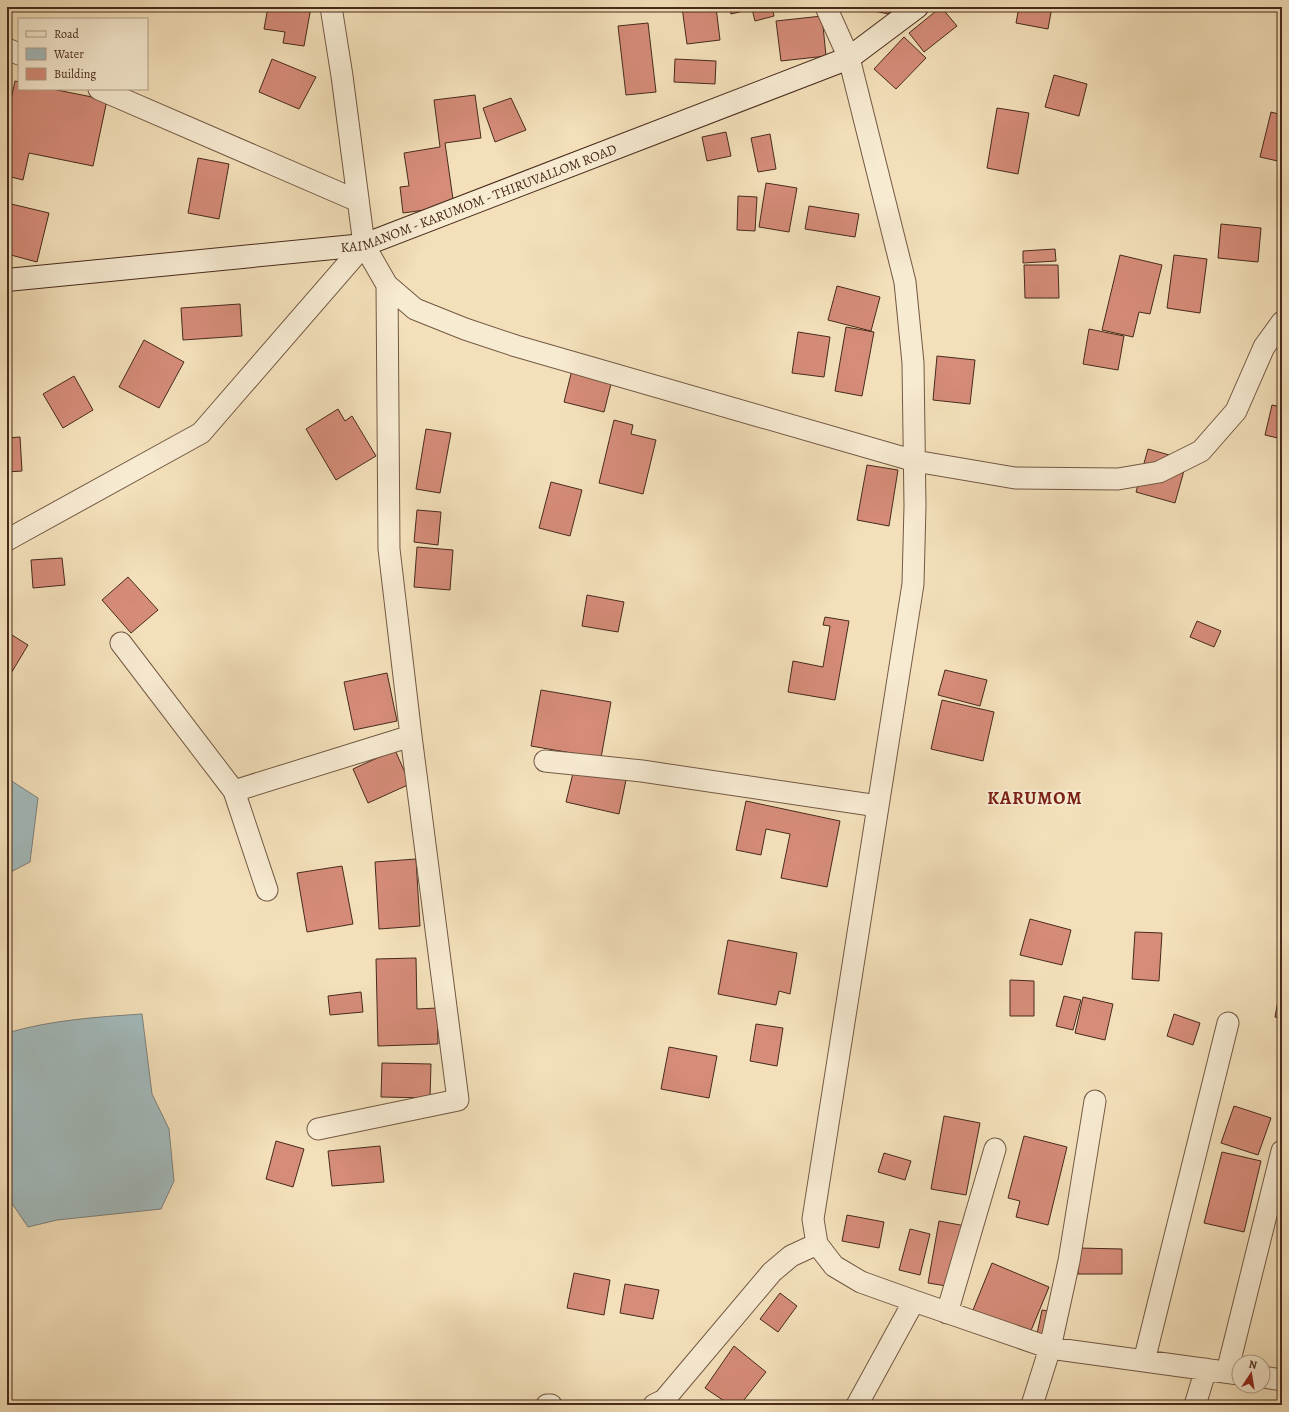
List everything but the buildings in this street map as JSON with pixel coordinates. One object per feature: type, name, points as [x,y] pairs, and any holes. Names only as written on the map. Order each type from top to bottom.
[{"type":"main road","name":"KAIMANOM - KARUMOM - THIRUVALLOM ROAD","points":[[7,280],[364,245],[849,58],[917,7]]},
{"type":"street","points":[[331,7],[342,76],[364,245],[386,285],[415,309],[465,329],[516,346],[915,461],[1015,478],[1118,479],[1160,472],[1201,451],[1236,411],[1264,347],[1282,322]]},
{"type":"street","points":[[826,7],[849,58],[905,282],[913,363],[915,506],[913,584],[814,1219],[817,1244],[834,1266],[862,1282],[1050,1348],[1231,1373]]},
{"type":"street","points":[[7,49],[18,54]]},
{"type":"street","points":[[101,90],[358,201]]},
{"type":"street","points":[[7,540],[201,433],[364,245]]},
{"type":"street","points":[[318,1129],[458,1100],[411,736],[389,549],[386,285]]},
{"type":"street","points":[[121,643],[234,791],[267,890]]},
{"type":"street","points":[[234,791],[411,736]]},
{"type":"street","points":[[545,761],[642,771],[878,806]]},
{"type":"street","points":[[1144,1361],[1228,1022]]},
{"type":"street","points":[[1032,1405],[1050,1348],[1070,1261],[1095,1101]]},
{"type":"street","points":[[948,1313],[994,1149]]},
{"type":"street","points":[[1237,1354],[1282,1151]]},
{"type":"street","points":[[654,1405],[664,1400],[772,1272],[792,1256],[817,1244]]},
{"type":"street","points":[[857,1405],[914,1301]]},
{"type":"street","points":[[1195,1405],[1206,1370]]},
{"type":"street","points":[[1271,1378],[1282,1380]]},
{"type":"water","points":[[7,778],[38,798],[30,862],[7,874]]},
{"type":"water","points":[[142,1014],[152,1094],[169,1129],[174,1181],[161,1209],[57,1220],[28,1227],[7,1196],[7,1033],[57,1022]]},
{"type":"district","name":"KARUMOM","points":[[1035,798]]}]
